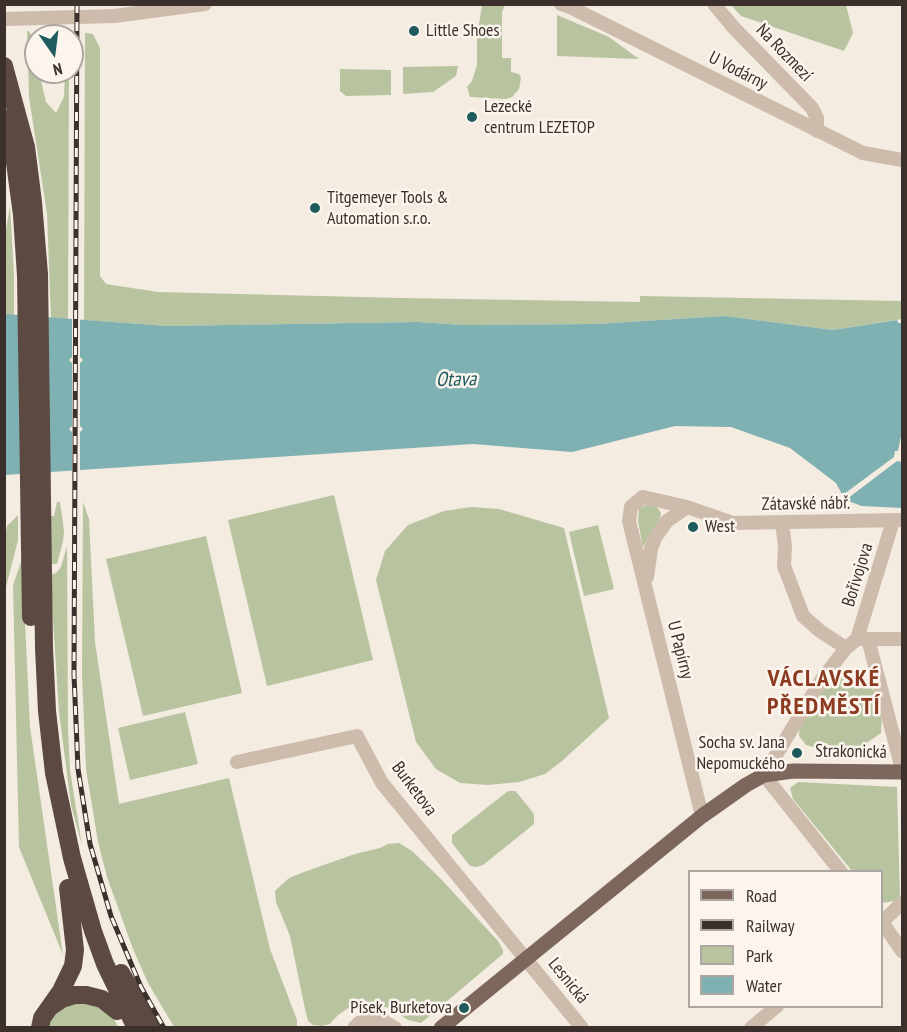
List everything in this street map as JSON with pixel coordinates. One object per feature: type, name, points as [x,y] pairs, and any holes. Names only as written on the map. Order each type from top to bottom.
[{"type":"highway","points":[[4,66],[26,147],[33,202],[36,515],[47,711],[54,773],[84,935],[121,1019]]},
{"type":"highway","points":[[4,112],[16,165],[32,275]]},
{"type":"highway","points":[[40,1028],[42,1018],[66,982],[73,966],[75,950],[73,885]]},
{"type":"highway","points":[[73,885],[105,964],[136,1028]]},
{"type":"highway","points":[[73,885],[152,1028]]},
{"type":"highway","points":[[48,1008],[62,999],[75,995],[86,995],[102,999],[121,1019]]},
{"type":"main road","name":"Strakonická","points":[[764,775],[815,770],[903,770]]},
{"type":"main road","points":[[441,1028],[525,957],[702,816],[746,784],[764,775]]},
{"type":"street","points":[[4,19],[92,18],[158,7],[205,4]]},
{"type":"street","name":"U Vodárny","points":[[561,4],[863,153],[903,160]]},
{"type":"street","name":"Na Rozmezí","points":[[714,4],[734,28],[812,108],[817,118],[817,131]]},
{"type":"street","name":"Zátavské nábř.","points":[[643,497],[687,507],[733,523],[898,520]]},
{"type":"street","name":"U Papírny","points":[[643,497],[631,507],[630,521],[702,816]]},
{"type":"street","points":[[646,586],[651,549],[655,538],[667,522],[687,507]]},
{"type":"street","name":"Bořivojova","points":[[857,642],[898,520]]},
{"type":"street","points":[[782,523],[785,546],[784,566],[803,616],[820,631],[857,642],[903,639]]},
{"type":"street","points":[[857,642],[903,770]]},
{"type":"street","points":[[839,870],[764,775],[822,679],[857,642]]},
{"type":"street","name":"Burketova","points":[[237,762],[357,736],[382,783],[525,957]]},
{"type":"street","points":[[883,921],[903,903]]},
{"type":"street","points":[[883,923],[903,951]]},
{"type":"street","name":"Lesnická","points":[[525,957],[582,1028]]},
{"type":"street","points":[[751,1028],[775,1008]]},
{"type":"street","points":[[354,1028],[359,1023],[371,1019],[383,1021],[395,1028]]},
{"type":"green space","points":[[505,5],[502,12],[502,58],[511,58],[511,72],[519,74],[521,78],[519,89],[512,97],[506,99],[470,97],[467,87],[472,81],[477,65],[477,35],[482,6]]},
{"type":"green space","points":[[731,5],[846,5],[853,33],[844,51],[741,16]]},
{"type":"green space","points":[[557,15],[609,37],[639,59],[557,56]]},
{"type":"green space","points":[[85,33],[93,34],[100,48],[100,276],[106,284],[158,292],[401,298],[640,302],[640,296],[902,301],[902,319],[833,330],[725,316],[595,324],[464,325],[418,322],[167,326],[84,320]]},
{"type":"green space","points":[[458,66],[456,76],[433,92],[403,94],[403,67]]},
{"type":"green space","points":[[340,69],[391,70],[391,95],[346,96],[340,91]]},
{"type":"green space","points":[[29,84],[42,84],[46,102],[56,113],[64,97],[65,84],[69,84],[68,319],[51,318],[47,214]]},
{"type":"green space","points":[[10,206],[14,315],[5,315],[4,242]]},
{"type":"green space","points":[[334,495],[373,660],[267,686],[228,520]]},
{"type":"green space","points":[[57,502],[60,502],[64,531],[57,564],[51,564],[50,516],[54,516]]},
{"type":"green space","points":[[83,502],[89,519],[95,642],[119,804],[229,778],[270,949],[297,1020],[297,1027],[174,1027],[148,983],[133,949],[107,877],[98,842],[86,769],[82,675]]},
{"type":"green space","points":[[646,505],[656,506],[661,513],[660,520],[643,548],[638,521],[639,509]]},
{"type":"green space","points":[[471,507],[499,509],[564,528],[609,718],[545,774],[519,782],[488,785],[460,783],[436,769],[416,742],[376,580],[385,551],[408,525],[444,511]]},
{"type":"green space","points":[[18,515],[18,540],[5,591],[4,545],[7,526]]},
{"type":"green space","points":[[598,525],[614,589],[584,596],[569,532]]},
{"type":"green space","points":[[206,536],[242,693],[143,716],[106,559]]},
{"type":"green space","points":[[67,546],[70,770],[82,846],[71,805],[59,712],[50,575],[56,573],[61,567]]},
{"type":"green space","points":[[22,559],[30,727],[63,955],[19,847],[13,585]]},
{"type":"green space","points":[[851,673],[869,683],[875,692],[882,713],[881,733],[852,753],[829,752],[806,745],[799,736],[800,722],[815,694],[836,674]]},
{"type":"green space","points":[[185,712],[198,764],[130,780],[118,728]]},
{"type":"green space","points":[[798,782],[897,787],[900,900],[883,903],[883,870],[851,870],[793,799],[790,788]]},
{"type":"green space","points":[[508,791],[515,791],[534,814],[534,824],[483,865],[470,866],[452,843],[452,835]]},
{"type":"green space","points":[[399,843],[412,851],[442,880],[498,941],[503,954],[421,1023],[408,1020],[390,1008],[364,1000],[338,1015],[330,1024],[313,1025],[308,1021],[290,936],[276,902],[275,891],[289,878],[304,872],[355,854]]},
{"type":"green space","points":[[92,1002],[112,1015],[118,1027],[49,1028],[56,1011],[69,1003]]},
{"type":"water","name":"Otava","points":[[5,314],[167,326],[418,322],[464,325],[595,324],[725,316],[833,330],[897,320],[898,323],[902,323],[902,508],[862,506],[845,500],[836,483],[790,448],[731,427],[675,426],[572,452],[473,444],[5,475]]},
{"type":"pier","points":[[72,316],[80,317],[80,357],[83,360],[80,363],[80,426],[83,429],[80,432],[80,473],[72,474],[72,432],[69,429],[72,426],[72,363],[69,360],[72,357]]},
{"type":"pier","points":[[902,431],[902,462],[897,461],[843,502],[840,497],[894,457],[895,451],[898,451]]},
{"type":"railway","points":[[77,4],[74,675],[78,769],[90,844],[111,916],[141,987],[164,1028]]},
{"type":"place","name":"Little Shoes","points":[[414,31]]},
{"type":"place","name":"Lezecké centrum LEZETOP","points":[[472,117]]},
{"type":"place","name":"Titgemeyer Tools & Automation s.r.o.","points":[[315,208]]},
{"type":"place","name":"West","points":[[693,527]]},
{"type":"place","name":"Socha sv. Jana Nepomuckého","points":[[797,753]]},
{"type":"place","name":"Písek, Burketova","points":[[464,1008]]},
{"type":"district","name":"VÁCLAVSKÉ PŘEDMĚSTÍ","points":[[824,693]]}]
